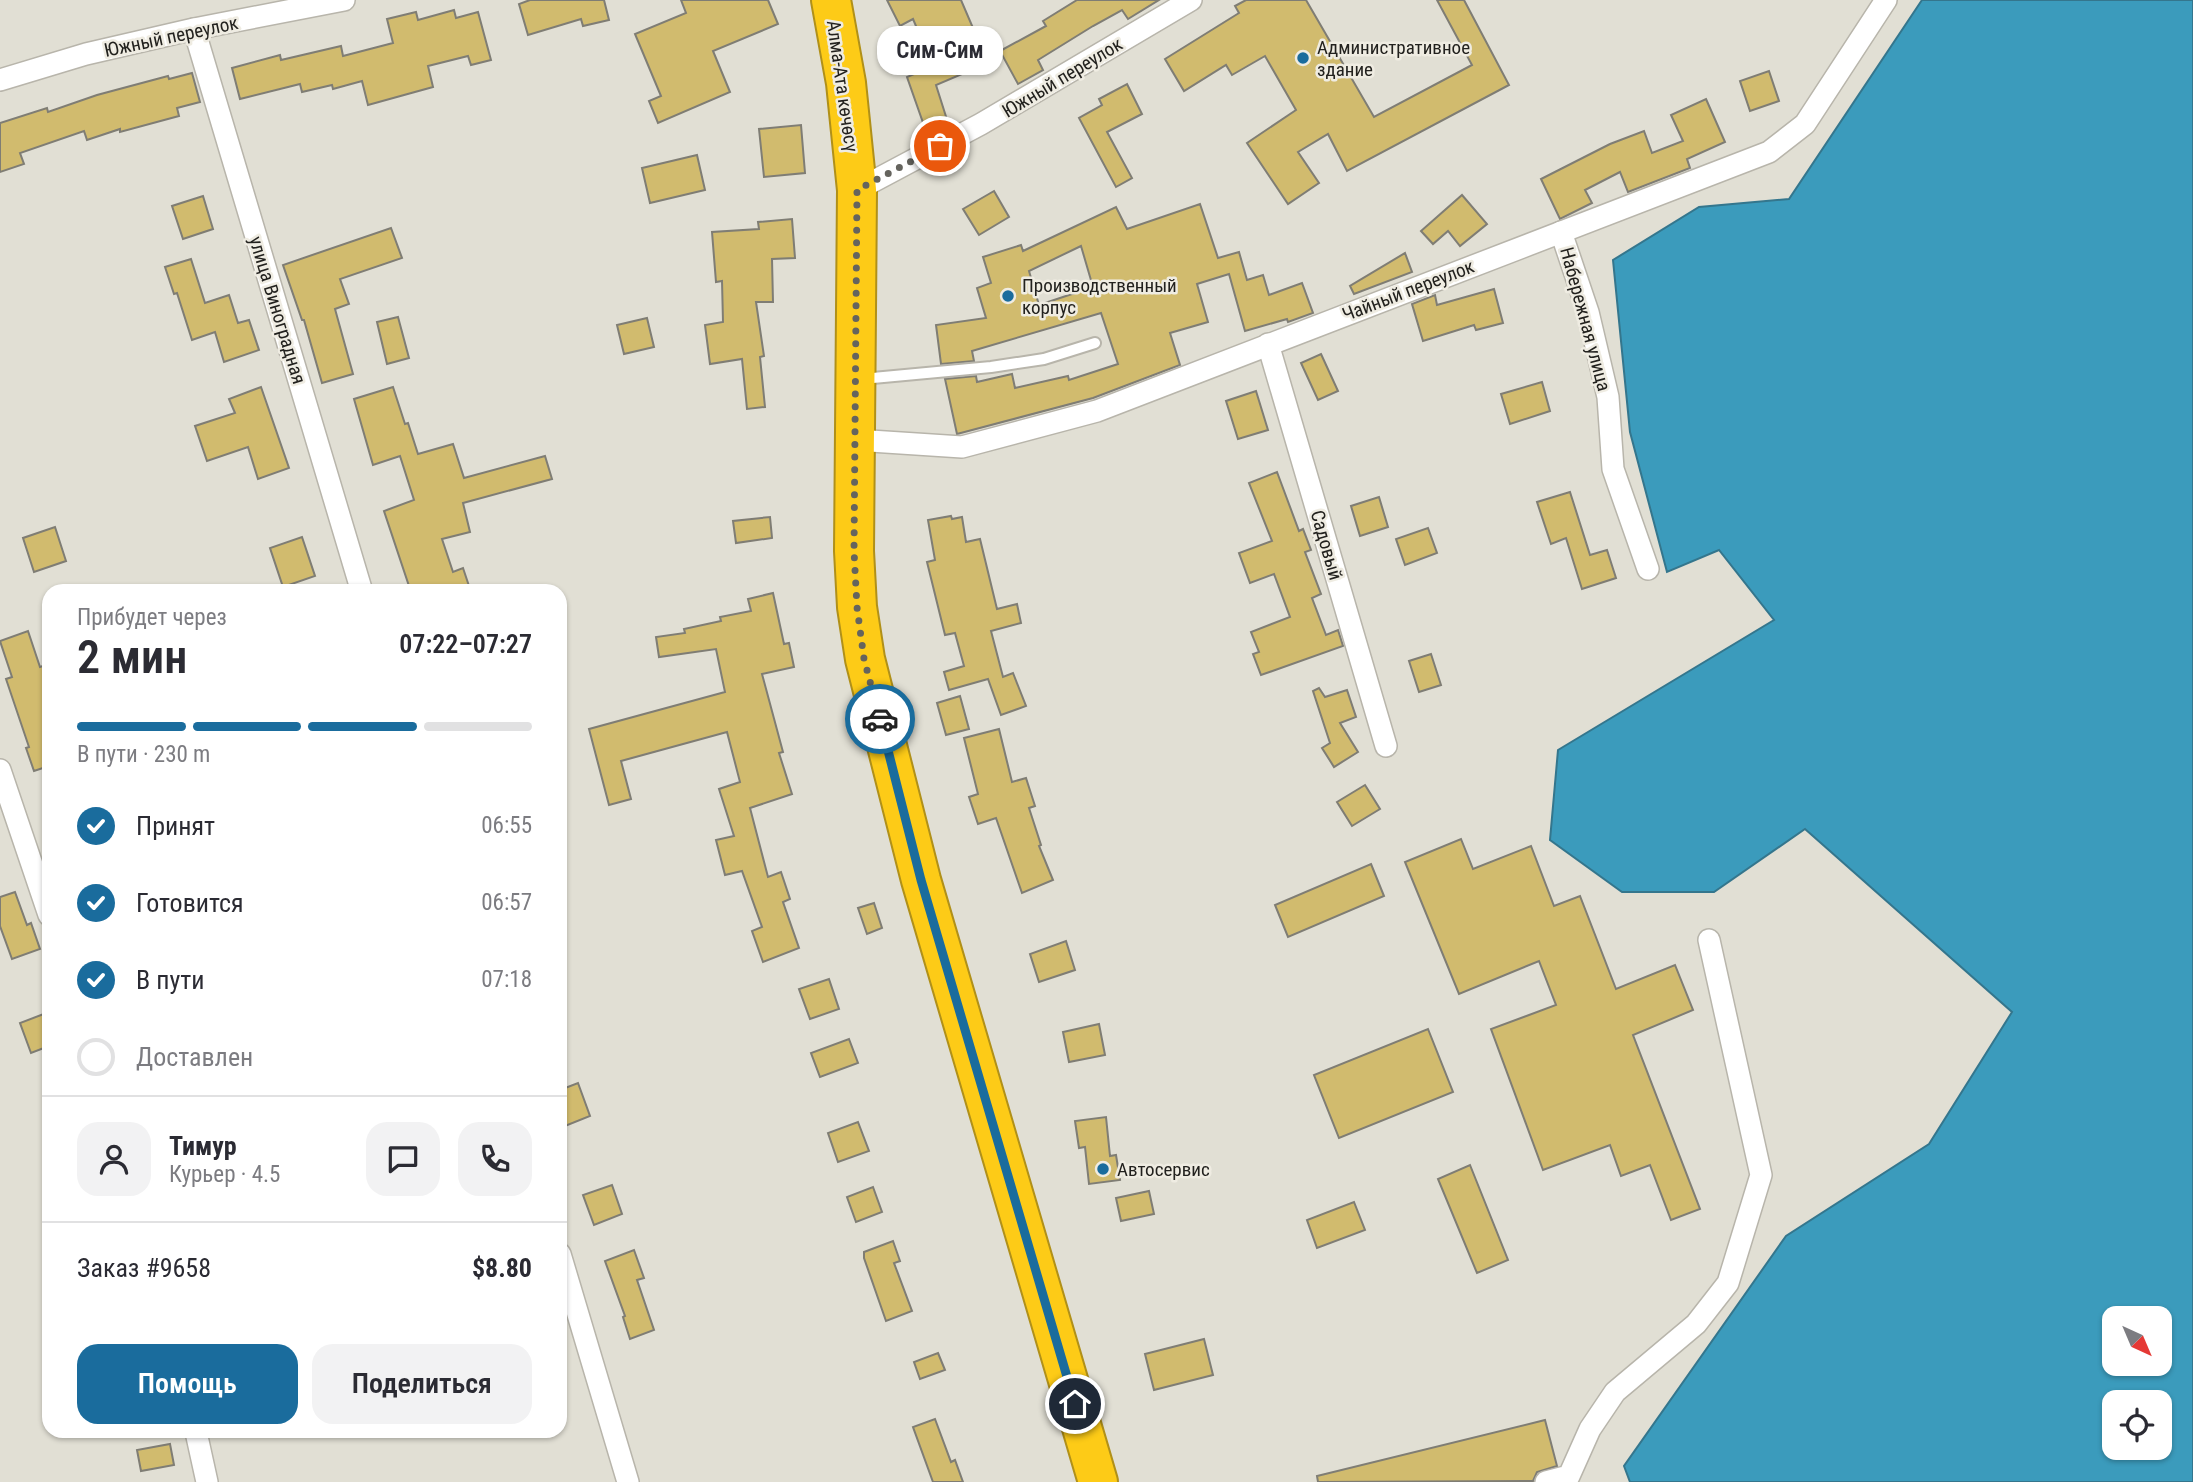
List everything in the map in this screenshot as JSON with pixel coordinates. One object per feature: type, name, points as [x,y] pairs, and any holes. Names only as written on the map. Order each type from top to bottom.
[{"type":"highway","name":"Алма-Ата көчөсү","points":[[831,0],[846,83],[857,190],[854,551],[857,607],[864,659],[921,880],[1098,1482]]},
{"type":"street","name":"Южный переулок","points":[[0,80],[86,54],[194,29],[344,0]]},
{"type":"street","name":"Южный переулок","points":[[857,190],[981,124],[1192,0]]},
{"type":"street","name":"Чайный переулок","points":[[855,440],[962,447],[1097,411],[1769,152],[1805,124],[1886,0]]},
{"type":"street","name":"улица Виноградная","points":[[194,29],[360,584]]},
{"type":"street","name":"Набережная улица","points":[[1562,232],[1588,312],[1608,397],[1613,469],[1648,569]]},
{"type":"street","name":"Садовый","points":[[1268,344],[1387,746]]},
{"type":"street","points":[[0,770],[42,894]]},
{"type":"street","points":[[1546,1482],[1569,1476],[1590,1429],[1615,1392],[1696,1324],[1728,1283],[1761,1175],[1709,940]]},
{"type":"street","points":[[567,1277],[628,1482]]},
{"type":"street","points":[[197,1438],[207,1482]]},
{"type":"lane","points":[[856,380],[991,368],[1044,359],[1095,343]]},
{"type":"water","points":[[1922,0],[2193,0],[2193,1482],[1630,1482],[1624,1466],[1786,1236],[1929,1144],[2012,1012],[1805,829],[1714,892],[1622,892],[1550,840],[1558,750],[1774,620],[1719,550],[1667,572],[1630,432],[1613,260],[1699,207],[1789,199]]},
{"type":"building","points":[[530,0],[604,0],[609,20],[583,26],[581,19],[528,35],[519,4]]},
{"type":"building","points":[[681,0],[768,0],[778,24],[713,51],[730,92],[658,123],[649,101],[661,96],[635,34],[686,13]]},
{"type":"building","points":[[887,0],[961,0],[988,63],[936,85],[949,126],[944,129],[927,134],[907,77],[933,66],[913,19],[900,26]]},
{"type":"building","points":[[1077,0],[1159,0],[1128,19],[1122,10],[1093,26],[1038,60],[1043,70],[1018,84],[1000,51],[1046,26],[1043,21]]},
{"type":"building","points":[[1246,0],[1306,0],[1374,117],[1472,65],[1437,0],[1464,0],[1509,85],[1347,171],[1328,134],[1298,152],[1319,183],[1288,204],[1247,143],[1296,110],[1265,56],[1232,75],[1226,65],[1184,91],[1165,59],[1239,13],[1235,6]]},
{"type":"building","points":[[454,10],[456,18],[478,12],[491,60],[471,65],[468,56],[428,66],[433,87],[368,105],[362,81],[333,89],[332,85],[302,92],[300,84],[240,99],[232,68],[280,55],[281,60],[341,46],[343,56],[393,43],[387,19],[416,12],[418,20]]},
{"type":"building","points":[[1769,71],[1779,101],[1750,111],[1740,81]]},
{"type":"building","points":[[192,73],[200,102],[177,108],[179,116],[120,132],[120,129],[87,140],[84,131],[20,153],[24,164],[0,172],[0,123],[47,108],[48,112],[97,95],[168,76],[169,79]]},
{"type":"building","points":[[1127,84],[1142,114],[1107,132],[1132,178],[1116,187],[1079,118],[1102,105],[1099,99]]},
{"type":"building","points":[[1706,99],[1725,142],[1687,159],[1690,168],[1628,192],[1620,172],[1585,190],[1592,203],[1560,219],[1541,179],[1610,144],[1644,131],[1652,153],[1683,141],[1671,115]]},
{"type":"building","points":[[801,125],[805,173],[764,177],[759,129]]},
{"type":"building","points":[[697,155],[705,190],[650,203],[642,168]]},
{"type":"building","points":[[994,191],[1009,217],[979,235],[963,209]]},
{"type":"building","points":[[1462,195],[1487,224],[1460,246],[1448,231],[1433,244],[1421,231]]},
{"type":"building","points":[[203,196],[213,229],[183,239],[172,206]]},
{"type":"building","points":[[1200,204],[1218,258],[1239,252],[1247,280],[1263,275],[1269,295],[1302,283],[1313,313],[1288,322],[1287,319],[1245,331],[1229,274],[1197,284],[1208,322],[1170,333],[1180,365],[1093,398],[957,434],[945,379],[976,376],[977,382],[1012,374],[1015,388],[1068,376],[1069,380],[1118,364],[1101,313],[972,351],[974,361],[941,364],[936,325],[986,318],[977,288],[991,283],[983,257],[1021,245],[1023,251],[1116,207],[1127,229]],"holes":[[[1081,246],[1093,287],[1039,305],[1029,271]]]},
{"type":"building","points":[[792,219],[795,258],[772,259],[773,302],[756,302],[764,356],[760,357],[765,407],[747,409],[742,359],[710,364],[705,325],[723,322],[722,281],[716,282],[712,232],[759,229],[758,222]]},
{"type":"building","points":[[391,228],[402,258],[340,279],[349,304],[335,309],[353,374],[322,383],[304,320],[283,265]]},
{"type":"building","points":[[1405,253],[1412,272],[1354,294],[1350,286]]},
{"type":"building","points":[[191,259],[205,303],[229,295],[238,323],[249,320],[259,350],[224,362],[215,332],[192,340],[177,293],[174,294],[165,267]]},
{"type":"building","points":[[1494,289],[1503,323],[1476,330],[1474,325],[1423,341],[1412,304],[1435,295],[1437,305]]},
{"type":"building","points":[[398,317],[409,358],[387,364],[377,322]]},
{"type":"building","points":[[647,318],[654,347],[624,354],[617,325]]},
{"type":"building","points":[[1321,354],[1338,391],[1318,400],[1301,363]]},
{"type":"building","points":[[1542,382],[1550,411],[1510,424],[1501,394]]},
{"type":"building","points":[[261,387],[289,468],[258,479],[248,447],[207,461],[195,426],[235,413],[229,399]]},
{"type":"building","points":[[393,387],[418,454],[453,444],[464,478],[545,456],[552,479],[463,503],[470,532],[442,539],[453,572],[463,568],[468,584],[408,584],[384,511],[414,500],[400,456],[373,465],[354,399]]},
{"type":"building","points":[[1256,391],[1268,430],[1238,439],[1226,401]]},
{"type":"building","points":[[1277,472],[1299,531],[1303,529],[1311,550],[1305,552],[1321,594],[1312,598],[1326,635],[1338,630],[1343,646],[1261,675],[1253,654],[1259,652],[1251,632],[1290,617],[1274,574],[1250,583],[1239,553],[1272,541],[1249,483]]},
{"type":"building","points":[[1570,492],[1590,555],[1607,550],[1616,578],[1582,589],[1566,538],[1551,544],[1537,502]]},
{"type":"building","points":[[1379,497],[1388,527],[1360,536],[1351,506]]},
{"type":"building","points":[[951,516],[952,519],[962,517],[966,542],[980,539],[997,609],[1017,604],[1021,623],[991,631],[1003,677],[1013,673],[1026,706],[1001,715],[988,679],[949,690],[944,672],[964,666],[955,633],[945,635],[927,562],[935,560],[928,520]]},
{"type":"building","points":[[770,517],[772,538],[736,543],[733,521]]},
{"type":"building","points":[[55,527],[66,561],[34,572],[23,538]]},
{"type":"building","points":[[1428,528],[1437,553],[1405,565],[1396,539]]},
{"type":"building","points":[[302,537],[315,576],[292,584],[282,584],[270,548]]},
{"type":"building","points":[[773,593],[784,644],[789,643],[794,667],[762,674],[783,752],[779,753],[792,794],[750,808],[768,877],[781,872],[790,899],[783,902],[799,948],[763,962],[752,931],[762,927],[742,871],[725,875],[716,840],[734,836],[719,789],[740,782],[727,732],[621,761],[631,799],[609,805],[589,729],[725,692],[716,649],[659,657],[656,637],[685,633],[684,629],[721,621],[720,617],[751,611],[748,599]]},
{"type":"building","points":[[28,631],[40,667],[42,666],[42,768],[34,771],[26,748],[29,747],[6,679],[12,677],[0,641]]},
{"type":"building","points":[[1431,654],[1441,685],[1419,692],[1409,661]]},
{"type":"building","points":[[1319,688],[1325,697],[1347,690],[1356,717],[1340,723],[1358,752],[1334,767],[1322,748],[1330,743],[1313,691]]},
{"type":"building","points":[[960,696],[969,729],[946,735],[937,703]]},
{"type":"building","points":[[999,729],[1012,782],[1026,778],[1035,806],[1029,808],[1041,845],[1039,846],[1053,880],[1022,893],[996,818],[978,824],[969,797],[978,794],[964,738]]},
{"type":"building","points":[[1365,785],[1380,809],[1352,826],[1337,802]]},
{"type":"building","points":[[1461,839],[1473,869],[1531,846],[1554,906],[1580,896],[1616,989],[1675,965],[1693,1010],[1633,1035],[1700,1209],[1671,1220],[1650,1165],[1621,1176],[1610,1145],[1543,1170],[1491,1029],[1556,1005],[1539,961],[1459,994],[1405,862]]},
{"type":"building","points":[[1371,864],[1384,896],[1288,937],[1275,905]]},
{"type":"building","points":[[15,892],[27,925],[31,923],[40,949],[12,959],[0,926],[0,897]]},
{"type":"building","points":[[874,903],[882,928],[867,934],[858,908]]},
{"type":"building","points":[[1066,941],[1075,970],[1039,982],[1030,954]]},
{"type":"building","points":[[829,979],[839,1009],[810,1019],[799,989]]},
{"type":"building","points":[[42,1015],[42,1049],[31,1053],[20,1023]]},
{"type":"building","points":[[1099,1024],[1105,1055],[1069,1062],[1063,1032]]},
{"type":"building","points":[[1428,1029],[1453,1092],[1339,1138],[1314,1075]]},
{"type":"building","points":[[849,1039],[858,1063],[820,1077],[811,1053]]},
{"type":"building","points":[[578,1083],[590,1116],[567,1125],[567,1087]]},
{"type":"building","points":[[1106,1117],[1110,1156],[1116,1155],[1120,1180],[1089,1184],[1085,1147],[1079,1148],[1075,1121]]},
{"type":"building","points":[[858,1122],[869,1151],[838,1162],[828,1133]]},
{"type":"building","points":[[1470,1165],[1508,1260],[1477,1273],[1438,1179]]},
{"type":"building","points":[[612,1185],[622,1214],[594,1225],[583,1195]]},
{"type":"building","points":[[873,1187],[882,1212],[856,1222],[847,1197]]},
{"type":"building","points":[[1149,1191],[1154,1214],[1121,1221],[1116,1198]]},
{"type":"building","points":[[1354,1202],[1365,1230],[1317,1248],[1307,1220]]},
{"type":"building","points":[[893,1241],[900,1261],[894,1263],[912,1311],[886,1321],[864,1252]]},
{"type":"building","points":[[634,1250],[644,1278],[637,1280],[654,1330],[630,1339],[623,1317],[625,1316],[605,1261]]},
{"type":"building","points":[[1204,1339],[1213,1375],[1154,1390],[1145,1354]]},
{"type":"building","points":[[938,1353],[945,1370],[920,1379],[914,1362]]},
{"type":"building","points":[[935,1419],[951,1462],[955,1460],[963,1482],[933,1482],[913,1427]]},
{"type":"building","points":[[1545,1420],[1557,1466],[1537,1472],[1533,1481],[1318,1482],[1317,1476]]},
{"type":"building","points":[[170,1444],[174,1465],[141,1471],[137,1450]]},
{"type":"way so far","points":[[880,719],[864,659],[857,607],[854,551],[857,190],[940,146]]},
{"type":"place","name":"Административное здание","points":[[1303,58]]},
{"type":"place","name":"Сим-Сим","points":[[940,146]]},
{"type":"place","name":"Производственный корпус","points":[[1008,296]]},
{"type":"place","name":"Автосервис","points":[[1103,1169]]},
{"type":"route","points":[[880,719],[921,880],[1075,1404]]}]
